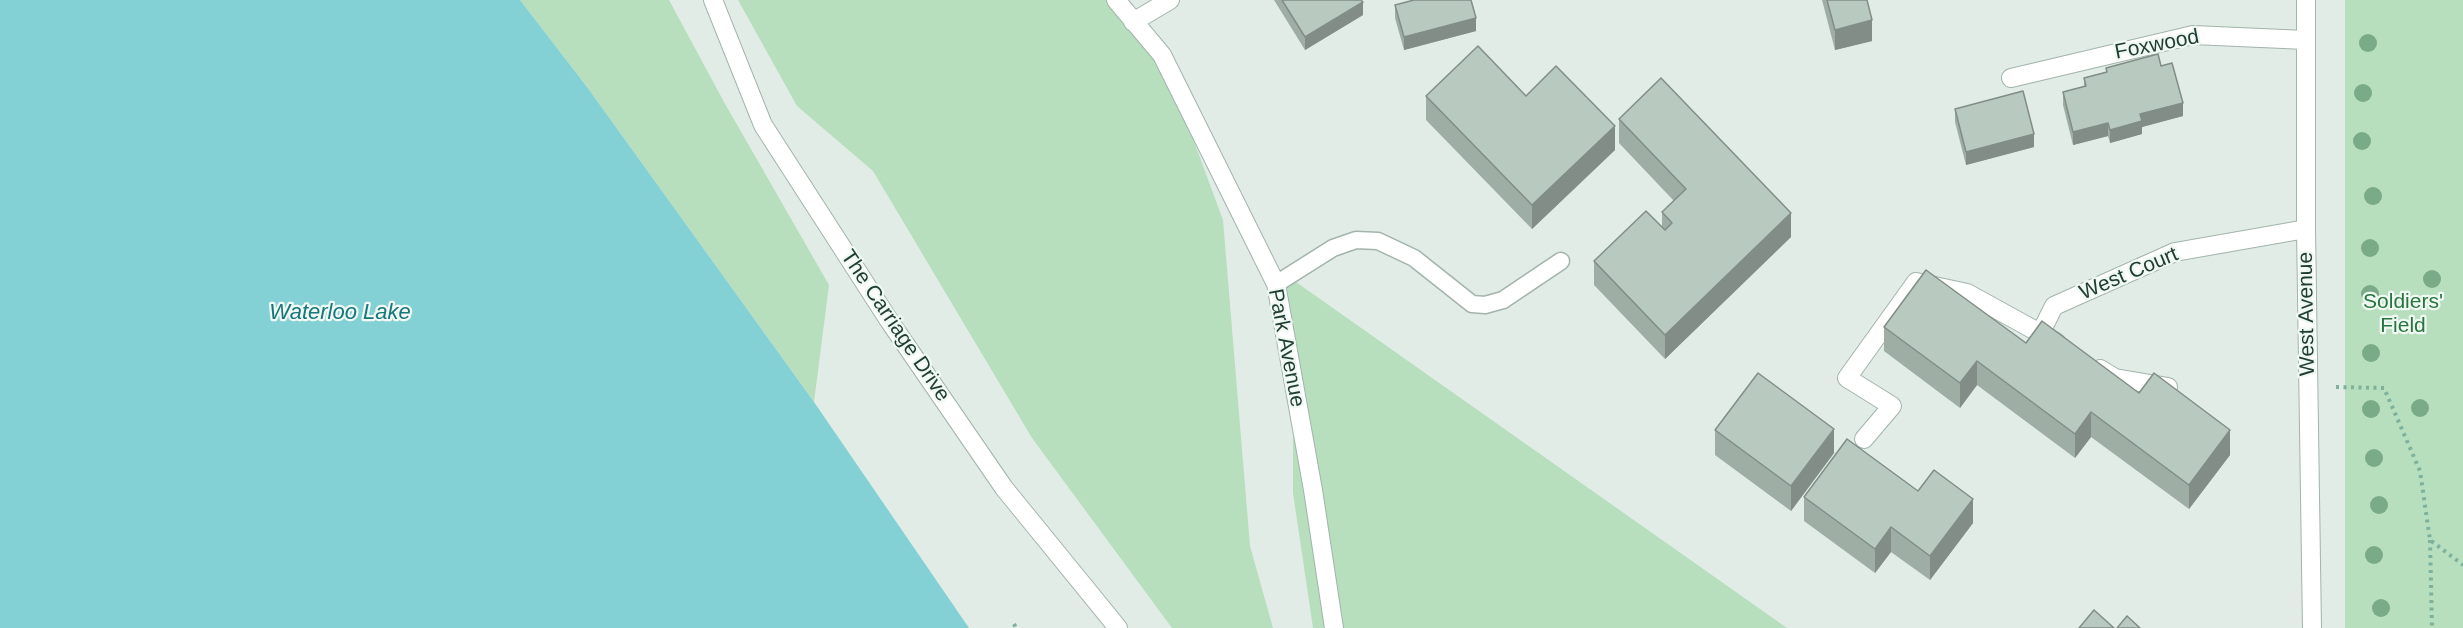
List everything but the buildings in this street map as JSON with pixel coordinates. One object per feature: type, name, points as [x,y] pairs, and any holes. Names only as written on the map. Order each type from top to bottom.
[{"type":"street","name":"The Carriage Drive","points":[[713,0],[763,124],[891,322],[1005,488],[1118,628]]},
{"type":"street","name":"Park Avenue","points":[[1116,0],[1162,55],[1276,284],[1313,489],[1334,628]]},
{"type":"street","points":[[1133,22],[1170,0]]},
{"type":"street","name":"West Avenue","points":[[2306,0],[2306,229],[2312,628]]},
{"type":"street","name":"Foxwood","points":[[2011,78],[2193,35],[2306,40]]},
{"type":"street","name":"West Court","points":[[2041,332],[2054,306],[2175,252],[2306,229]]},
{"type":"street","points":[[1864,439],[1892,406],[1847,378],[1916,282],[1967,292],[2041,332],[2069,350]]},
{"type":"street","points":[[2087,361],[2115,378],[2168,387],[2186,400]]},
{"type":"lane","points":[[1276,284],[1333,248],[1356,240],[1378,241],[1414,258],[1472,304],[1485,305],[1503,300],[1561,261]]},
{"type":"path","points":[[2308,387],[2384,388],[2420,471],[2430,540],[2432,628]]},
{"type":"path","points":[[2430,540],[2463,565]]},
{"type":"green space","points":[[520,0],[669,0],[724,102],[829,285],[814,402],[587,87]]},
{"type":"green space","points":[[738,0],[1116,0],[1162,55],[1223,220],[1250,546],[1273,628],[1172,628],[1032,438],[873,171],[797,106]]},
{"type":"green space","name":"Soldiers' Field","points":[[2345,0],[2463,0],[2463,628],[2345,628]]},
{"type":"green space","points":[[1286,275],[1787,628],[1313,628],[1293,493],[1293,371]]},
{"type":"water","name":"Waterloo Lake","points":[[0,0],[520,0],[587,87],[814,402],[969,628],[0,628]]}]
